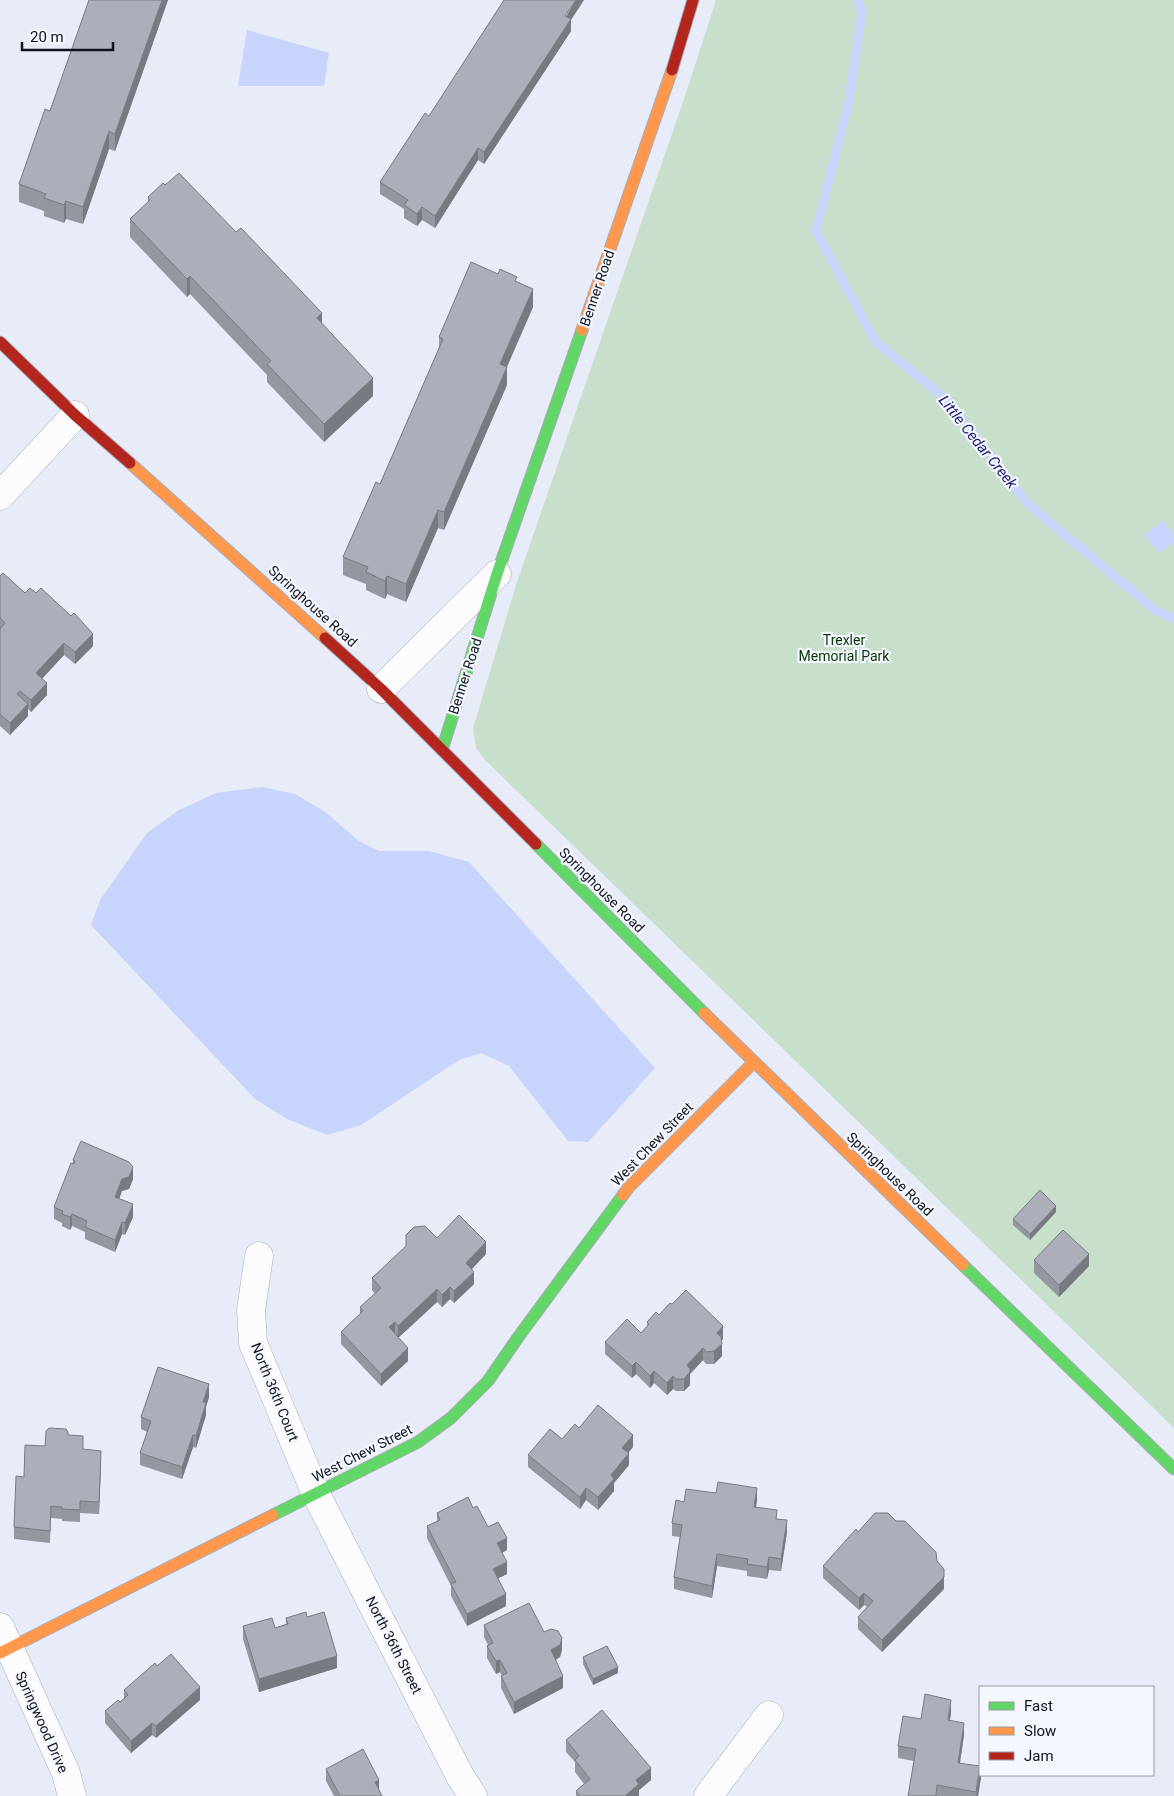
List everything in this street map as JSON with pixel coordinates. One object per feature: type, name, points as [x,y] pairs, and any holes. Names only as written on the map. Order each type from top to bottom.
[{"type":"street","name":"Benner Road","points":[[442,750],[497,574],[667,86],[693,0]]},
{"type":"street","name":"Springhouse Road","points":[[0,342],[75,414],[278,594],[381,689],[753,1063],[1174,1469]]},
{"type":"street","points":[[0,496],[75,414]]},
{"type":"street","name":"Benner Road","points":[[381,689],[497,574]]},
{"type":"street","name":"West Chew Street","points":[[3,1643],[316,1494],[418,1442],[451,1418],[488,1381],[629,1186],[753,1063]]},
{"type":"street","name":"North 36th Court","points":[[259,1256],[251,1310],[253,1343],[316,1494]]},
{"type":"street","name":"North 36th Street","points":[[316,1494],[460,1776],[473,1796]]},
{"type":"street","name":"Springwood Drive","points":[[3,1643],[66,1773],[72,1796]]},
{"type":"street","points":[[708,1796],[770,1715]]},
{"type":"green space","name":"Trexler Memorial Park","points":[[716,0],[1174,0],[1174,1428],[485,760],[476,748],[473,728],[517,582],[685,96]]},
{"type":"water","points":[[247,30],[329,53],[324,86],[238,86]]},
{"type":"water","points":[[1163,520],[1174,534],[1174,542],[1159,553],[1144,535]]},
{"type":"water","points":[[262,787],[295,794],[324,811],[359,841],[379,851],[429,851],[469,862],[655,1068],[588,1142],[568,1141],[509,1066],[481,1053],[459,1060],[361,1125],[327,1135],[287,1119],[255,1099],[91,925],[100,900],[147,833],[179,810],[216,793]]},
{"type":"building","points":[[89,0],[162,0],[115,134],[109,131],[83,207],[66,201],[64,205],[44,198],[46,194],[19,184],[45,109],[50,111]]},
{"type":"building","points":[[504,0],[576,0],[565,16],[571,19],[484,152],[478,148],[435,216],[422,207],[417,214],[404,205],[408,200],[380,182],[425,113],[429,116]]},
{"type":"building","points":[[179,173],[236,232],[241,228],[322,313],[317,318],[373,378],[324,424],[267,364],[271,361],[190,276],[187,279],[130,219],[150,200],[148,197],[163,183],[165,185]]},
{"type":"building","points":[[471,262],[498,274],[500,269],[517,277],[515,281],[533,289],[500,364],[507,367],[444,512],[438,510],[406,584],[387,576],[385,581],[366,572],[368,567],[343,557],[376,482],[380,484],[443,339],[439,337]]},
{"type":"building","points":[[3,573],[25,593],[30,588],[36,593],[41,588],[71,616],[74,613],[93,634],[75,652],[64,643],[36,673],[47,683],[31,700],[20,691],[17,694],[28,704],[10,723],[0,714],[0,629],[5,623],[0,618],[0,576]]},
{"type":"building","points":[[81,1141],[129,1162],[133,1167],[129,1177],[122,1179],[115,1197],[133,1204],[125,1223],[122,1222],[115,1240],[85,1227],[87,1221],[72,1214],[70,1217],[62,1214],[63,1211],[54,1207],[71,1163],[74,1164],[75,1161],[73,1160]]},
{"type":"building","points":[[1040,1190],[1056,1206],[1030,1234],[1013,1219]]},
{"type":"building","points":[[459,1215],[486,1242],[466,1263],[474,1272],[454,1291],[450,1287],[442,1295],[437,1289],[398,1326],[395,1322],[389,1327],[408,1348],[381,1374],[341,1332],[363,1311],[360,1307],[381,1288],[372,1278],[406,1246],[406,1235],[414,1227],[425,1226],[437,1238]]},
{"type":"building","points":[[1063,1230],[1089,1254],[1059,1285],[1034,1260]]},
{"type":"building","points":[[686,1290],[723,1326],[717,1333],[721,1337],[722,1344],[714,1351],[706,1352],[703,1348],[687,1365],[690,1372],[684,1379],[676,1379],[673,1376],[667,1383],[654,1371],[650,1376],[636,1362],[632,1366],[605,1342],[627,1319],[641,1333],[649,1324],[647,1322],[656,1312],[659,1315]]},
{"type":"building","points":[[158,1367],[209,1384],[203,1402],[206,1403],[196,1436],[193,1435],[182,1467],[140,1453],[151,1421],[141,1417]]},
{"type":"building","points":[[598,1405],[633,1435],[622,1448],[629,1453],[611,1475],[614,1479],[598,1497],[586,1488],[580,1497],[528,1455],[550,1429],[562,1439],[575,1424],[579,1428]]},
{"type":"building","points":[[49,1428],[66,1429],[68,1435],[83,1436],[83,1449],[101,1451],[99,1502],[80,1501],[80,1510],[51,1506],[50,1531],[14,1527],[16,1476],[24,1477],[25,1445],[45,1446],[46,1431]]},
{"type":"building","points":[[718,1482],[757,1488],[754,1507],[777,1510],[776,1519],[787,1520],[781,1559],[769,1557],[767,1567],[747,1564],[748,1559],[717,1554],[712,1586],[674,1577],[682,1525],[672,1523],[676,1500],[684,1502],[686,1489],[716,1493]]},
{"type":"building","points":[[468,1497],[473,1508],[477,1506],[488,1527],[498,1522],[507,1538],[497,1543],[507,1562],[493,1569],[506,1594],[467,1614],[451,1584],[456,1582],[427,1526],[440,1520],[437,1513]]},
{"type":"building","points":[[875,1513],[888,1513],[896,1521],[905,1521],[936,1552],[937,1561],[944,1569],[944,1577],[882,1640],[858,1617],[873,1601],[864,1593],[859,1598],[823,1566],[856,1529],[858,1532]]},
{"type":"building","points":[[529,1603],[544,1632],[551,1629],[558,1631],[562,1638],[560,1645],[551,1650],[563,1676],[514,1702],[501,1676],[507,1673],[500,1660],[496,1661],[487,1646],[493,1643],[484,1625]]},
{"type":"building","points":[[306,1612],[307,1617],[324,1612],[337,1656],[259,1679],[243,1626],[272,1618],[275,1628],[288,1624],[286,1618]]},
{"type":"building","points":[[607,1646],[618,1667],[593,1679],[583,1657]]},
{"type":"building","points":[[171,1654],[200,1687],[156,1726],[152,1723],[131,1741],[105,1711],[118,1700],[120,1702],[128,1695],[124,1690],[155,1663],[157,1666]]},
{"type":"building","points":[[925,1694],[951,1700],[948,1720],[964,1723],[958,1763],[979,1766],[976,1792],[937,1785],[936,1796],[908,1796],[916,1749],[898,1746],[903,1716],[921,1719]]},
{"type":"building","points":[[602,1710],[651,1768],[636,1780],[639,1784],[625,1796],[580,1796],[576,1791],[590,1779],[575,1760],[579,1756],[566,1740]]},
{"type":"building","points":[[363,1749],[379,1780],[375,1782],[382,1796],[340,1796],[326,1769]]},
{"type":"waterway","name":"Little Cedar Creek","points":[[858,0],[862,12],[849,101],[816,231],[876,342],[947,400],[1028,504],[1155,610],[1174,619]]},
{"type":"traffic: fast","points":[[442,750],[497,574],[582,330]]},
{"type":"traffic: fast","points":[[536,844],[704,1013]]},
{"type":"traffic: fast","points":[[273,1515],[418,1442],[451,1418],[488,1381],[623,1195]]},
{"type":"traffic: fast","points":[[963,1265],[1174,1469]]},
{"type":"traffic: slow","points":[[582,330],[672,70]]},
{"type":"traffic: slow","points":[[130,463],[325,638]]},
{"type":"traffic: slow","points":[[704,1013],[963,1265]]},
{"type":"traffic: slow","points":[[623,1195],[753,1063]]},
{"type":"traffic: slow","points":[[0,1653],[273,1515]]},
{"type":"traffic: jam","points":[[672,70],[693,0]]},
{"type":"traffic: jam","points":[[0,342],[75,415],[130,463]]},
{"type":"traffic: jam","points":[[325,638],[381,689],[536,844]]}]
